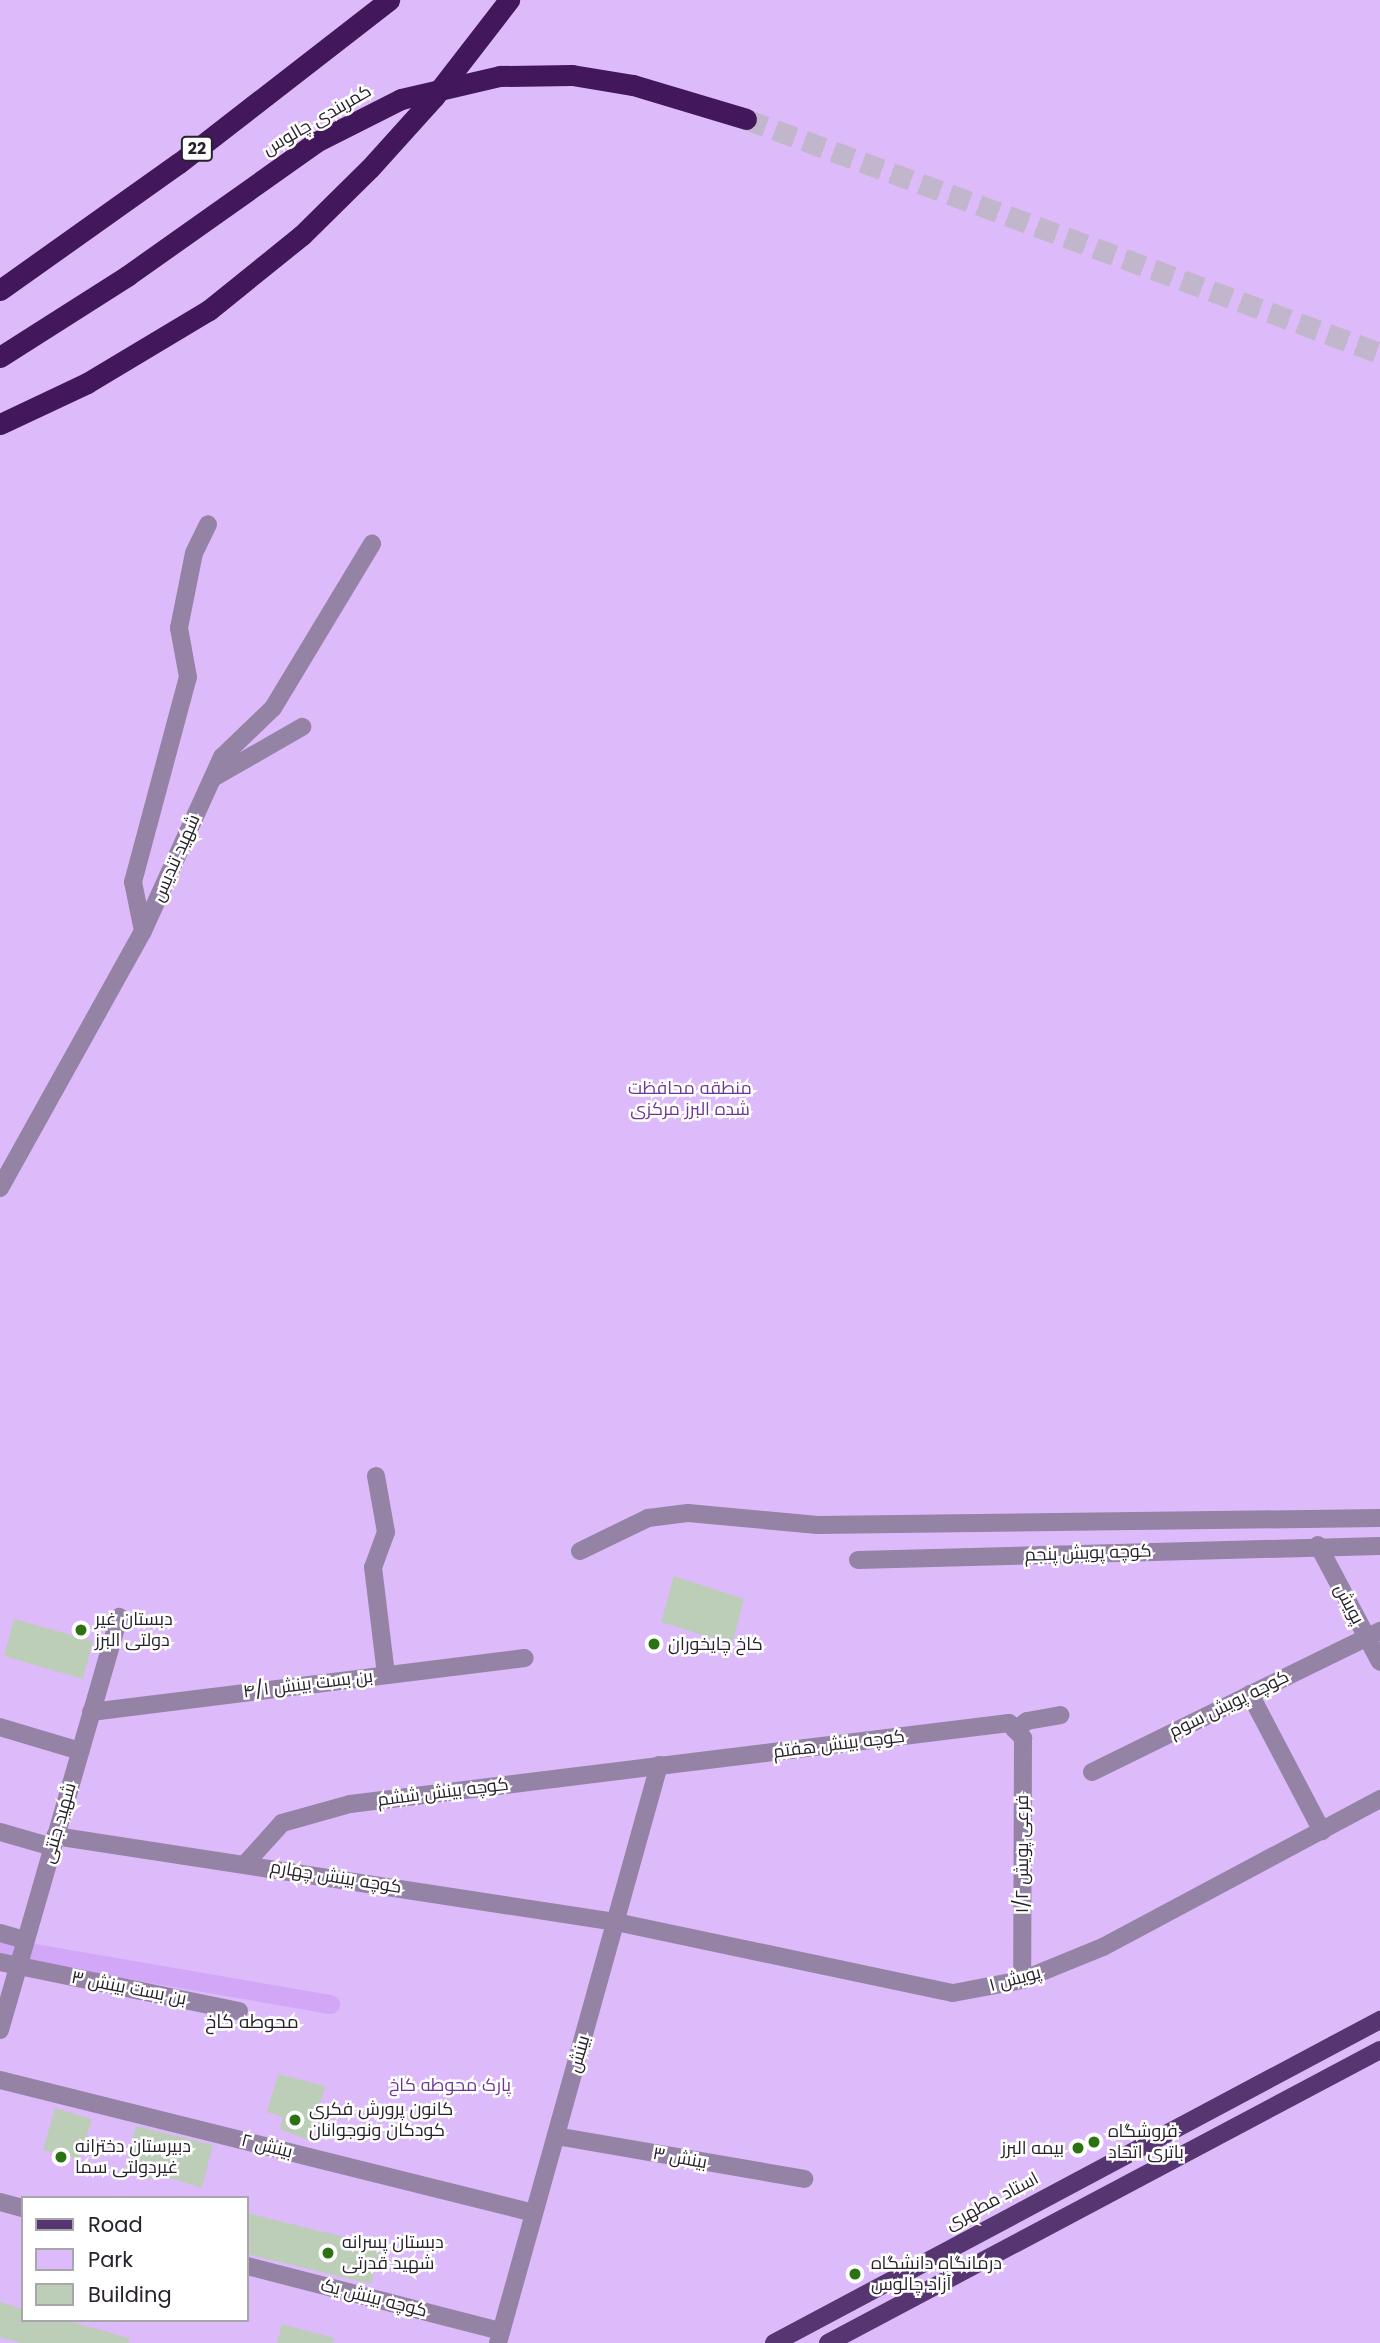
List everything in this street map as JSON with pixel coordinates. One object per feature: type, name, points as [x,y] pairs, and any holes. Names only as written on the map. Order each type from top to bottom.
[{"type":"highway","name":"22","points":[[0,290],[168,171],[389,0]]},
{"type":"highway","points":[[0,424],[87,383],[209,310],[302,235],[370,168],[434,97],[509,0]]},
{"type":"highway","name":"کمربندی چالوس","points":[[0,357],[127,276],[316,142],[401,99],[500,75],[572,75],[633,85],[746,119]]},
{"type":"main road","name":"استاد مطهری","points":[[774,2343],[1380,2020]]},
{"type":"main road","points":[[828,2343],[1380,2050]]},
{"type":"street","points":[[143,931],[133,882],[188,677],[179,628],[194,553],[208,524]]},
{"type":"street","name":"شهید تندیس","points":[[0,1188],[143,931],[222,757],[272,708],[372,544]]},
{"type":"street","points":[[213,778],[302,727]]},
{"type":"street","points":[[376,1476],[386,1532],[373,1567],[386,1674]]},
{"type":"street","points":[[580,1551],[648,1518],[688,1513],[817,1525],[1380,1518]]},
{"type":"street","name":"کوچه پویش پنجم","points":[[858,1560],[1318,1545],[1380,1546]]},
{"type":"street","name":"پویش","points":[[1318,1545],[1373,1634],[1380,1662]]},
{"type":"street","name":"شهید جنتی","points":[[0,2030],[119,1617]]},
{"type":"street","name":"کوچه پویش سوم","points":[[1092,1772],[1373,1634]]},
{"type":"street","name":"بن بست بینش ۴/۱","points":[[91,1712],[525,1658]]},
{"type":"street","points":[[1250,1694],[1322,1830]]},
{"type":"street","points":[[1015,1730],[1027,1721],[1060,1715]]},
{"type":"street","name":"کوچه بینش هفتم","points":[[659,1765],[1009,1723],[1015,1730]]},
{"type":"street","points":[[0,1727],[80,1751]]},
{"type":"street","name":"فرعی پویش ۱/۲","points":[[1015,1730],[1023,1738],[1021,1980]]},
{"type":"street","name":"کوچه بینش ششم","points":[[246,1863],[282,1823],[349,1804],[659,1765]]},
{"type":"street","name":"بینش","points":[[500,2337],[659,1765]]},
{"type":"street","name":"پویش ۱","points":[[616,1922],[953,1993],[1021,1980],[1103,1947],[1380,1800]]},
{"type":"street","name":"کوچه بینش چهارم","points":[[0,1832],[54,1841],[246,1863],[616,1922]]},
{"type":"street","points":[[0,1933],[22,1953],[0,1962]]},
{"type":"street","name":"بن بست بینش ۳","points":[[22,1953],[239,2011]]},
{"type":"street","name":"بینش ۲","points":[[0,2080],[534,2213]]},
{"type":"street","name":"بینش ۳","points":[[556,2136],[804,2179]]},
{"type":"street","points":[[0,2202],[21,2207]]},
{"type":"street","name":"کوچه بینش یک","points":[[248,2266],[500,2337]]},
{"type":"green space","name":"منطقه محافظت شده البرز مرکزی","points":[[0,0],[1380,0],[1380,2343],[0,2343]]},
{"type":"building","points":[[674,1576],[744,1599],[732,1644],[661,1622]]},
{"type":"building","points":[[14,1619],[93,1641],[83,1679],[4,1656]]},
{"type":"building","points":[[278,2074],[325,2086],[311,2141],[280,2129],[283,2117],[267,2112]]},
{"type":"building","points":[[55,2108],[92,2119],[79,2160],[43,2150]]},
{"type":"building","points":[[136,2126],[213,2145],[202,2188],[157,2174],[155,2180],[125,2172]]},
{"type":"building","points":[[248,2213],[381,2246],[371,2284],[248,2254]]},
{"type":"building","points":[[0,2302],[21,2308],[21,2322],[71,2322],[129,2338],[129,2343],[20,2343],[0,2337]]},
{"type":"building","points":[[282,2324],[334,2338],[333,2343],[277,2343]]},
{"type":"waterway","points":[[0,1947],[330,2004]]},
{"type":"tunnel","points":[[746,119],[1380,353]]},
{"type":"place","name":"دبستان غیر دولتی البرز","points":[[81,1630]]},
{"type":"place","name":"کاخ چایخوران","points":[[654,1644]]},
{"type":"place","name":"کانون پرورش فکری کودکان ونوجوانان","points":[[295,2120]]},
{"type":"place","name":"فروشگاه باتری اتحاد","points":[[1094,2142]]},
{"type":"place","name":"بیمه البرز","points":[[1078,2148]]},
{"type":"place","name":"دبیرستان دخترانه غیردولتی سما","points":[[61,2157]]},
{"type":"place","name":"دبستان پسرانه شهید قدرتی","points":[[328,2253]]},
{"type":"place","name":"درمانگاه دانشگاه آزاد چالوس","points":[[855,2274]]},
{"type":"district","name":"محوطه کاخ","points":[[252,2022]]},
{"type":"park label","name":"پارک محوطه کاخ","points":[[450,2085]]}]
